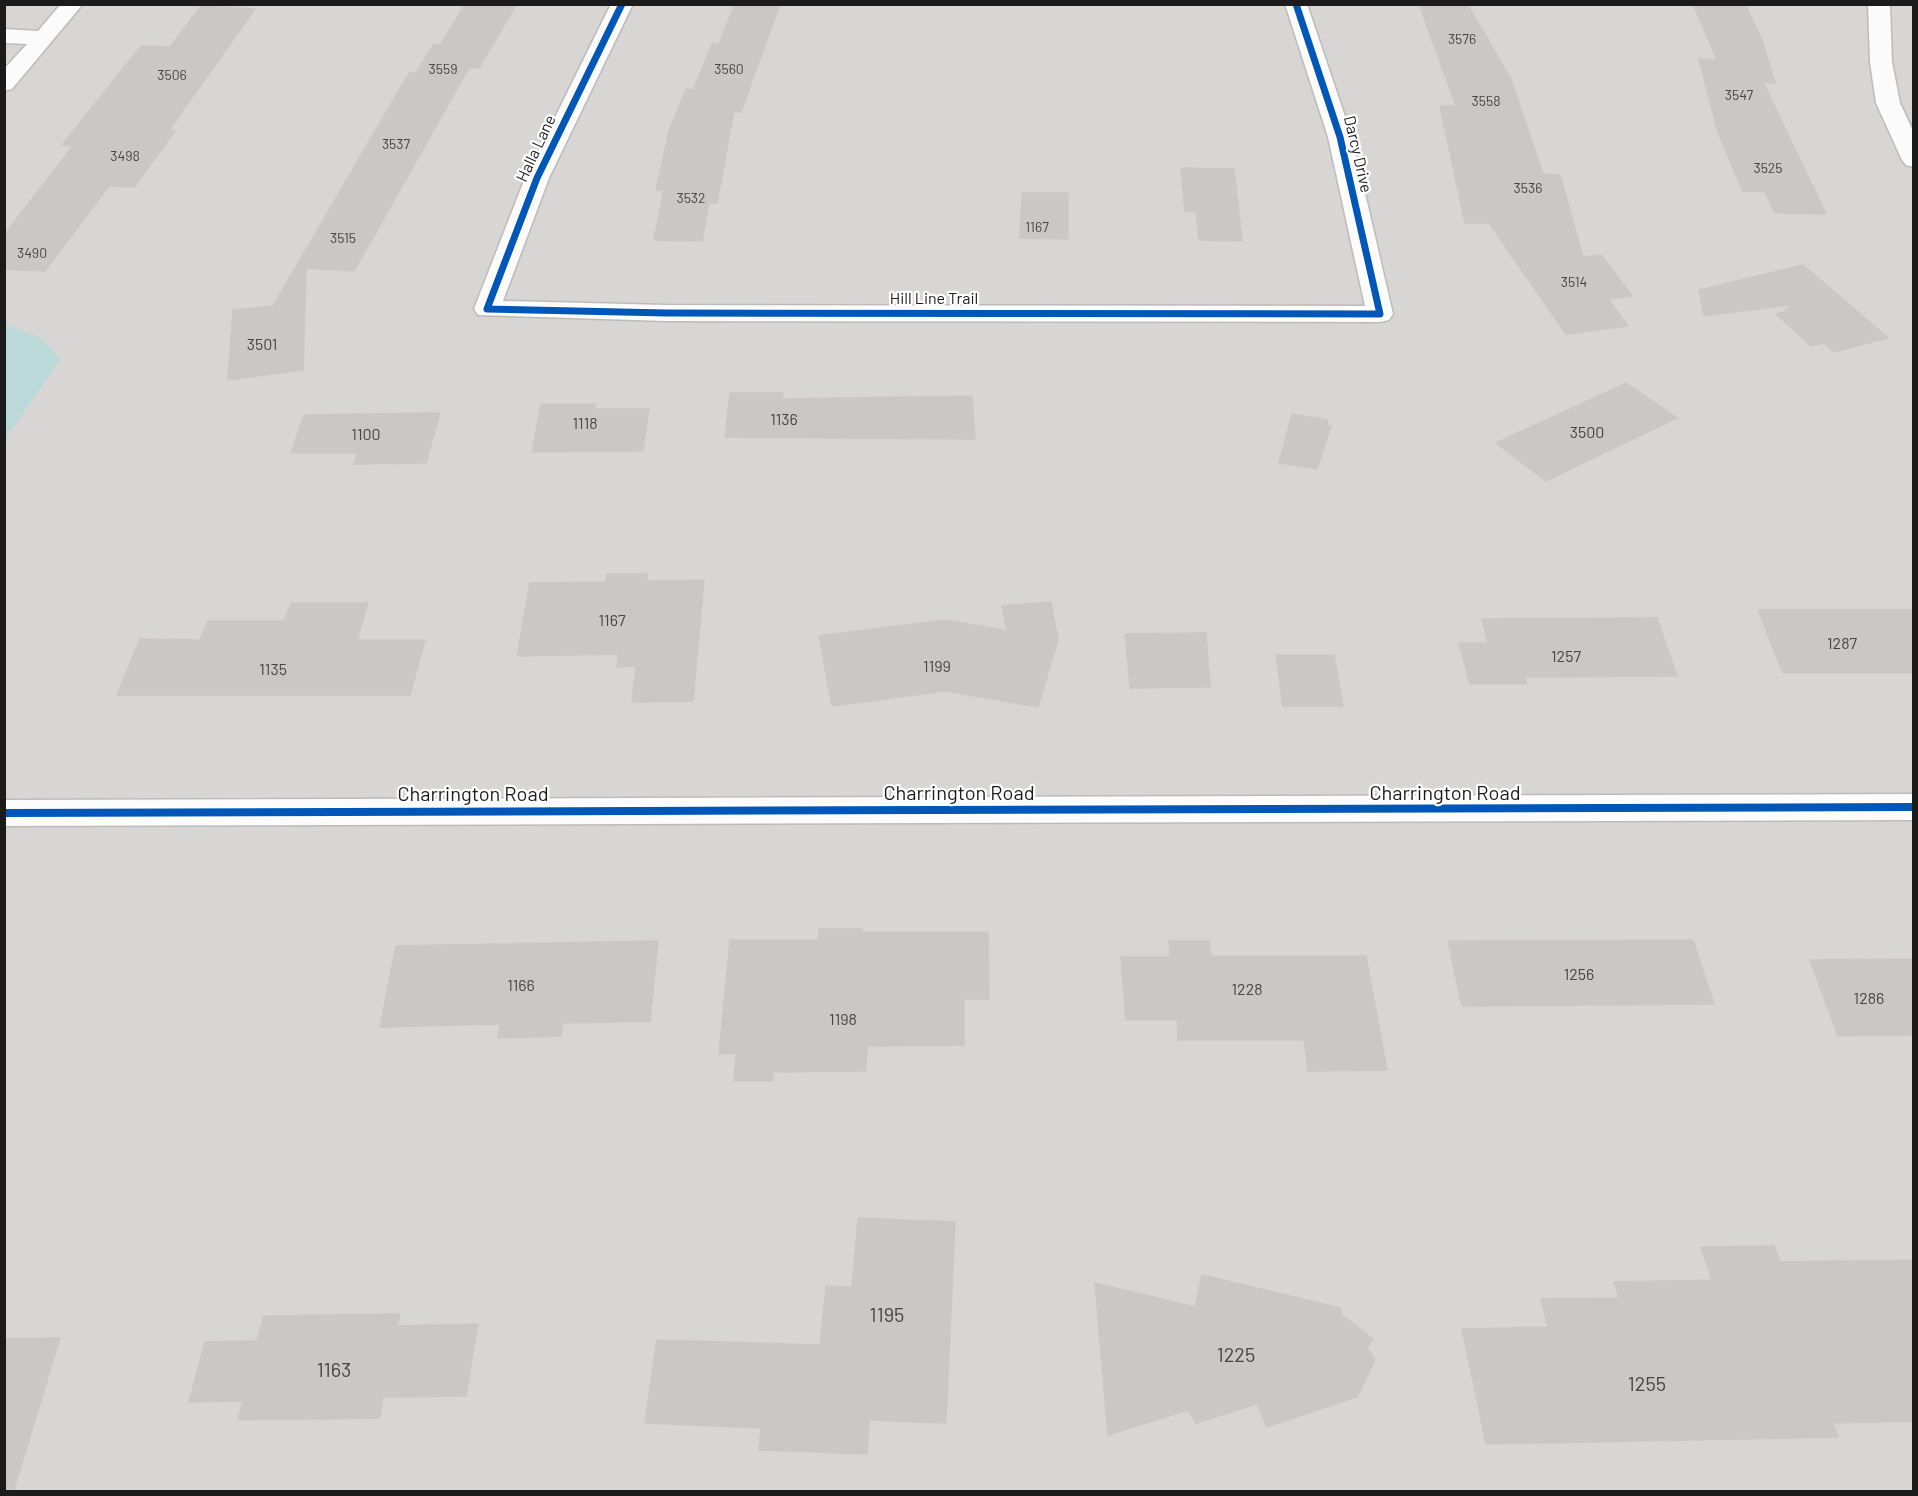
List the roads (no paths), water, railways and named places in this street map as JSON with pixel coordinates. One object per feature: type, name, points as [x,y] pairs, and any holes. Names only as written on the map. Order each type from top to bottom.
[{"type":"street","points":[[4,84],[73,4]]},
{"type":"street","name":"Halla Lane","points":[[487,309],[537,178],[622,4]]},
{"type":"street","name":"Darcy Drive","points":[[1296,4],[1335,119],[1380,314]]},
{"type":"street","points":[[1879,4],[1881,62],[1888,103],[1914,160]]},
{"type":"street","points":[[4,36],[44,38]]},
{"type":"street","name":"Hill Line Trail","points":[[487,309],[666,313],[1380,314]]},
{"type":"street","name":"Charrington Road","points":[[4,813],[1914,807]]},
{"type":"water","points":[[5,323],[40,338],[61,359],[5,439]]}]
